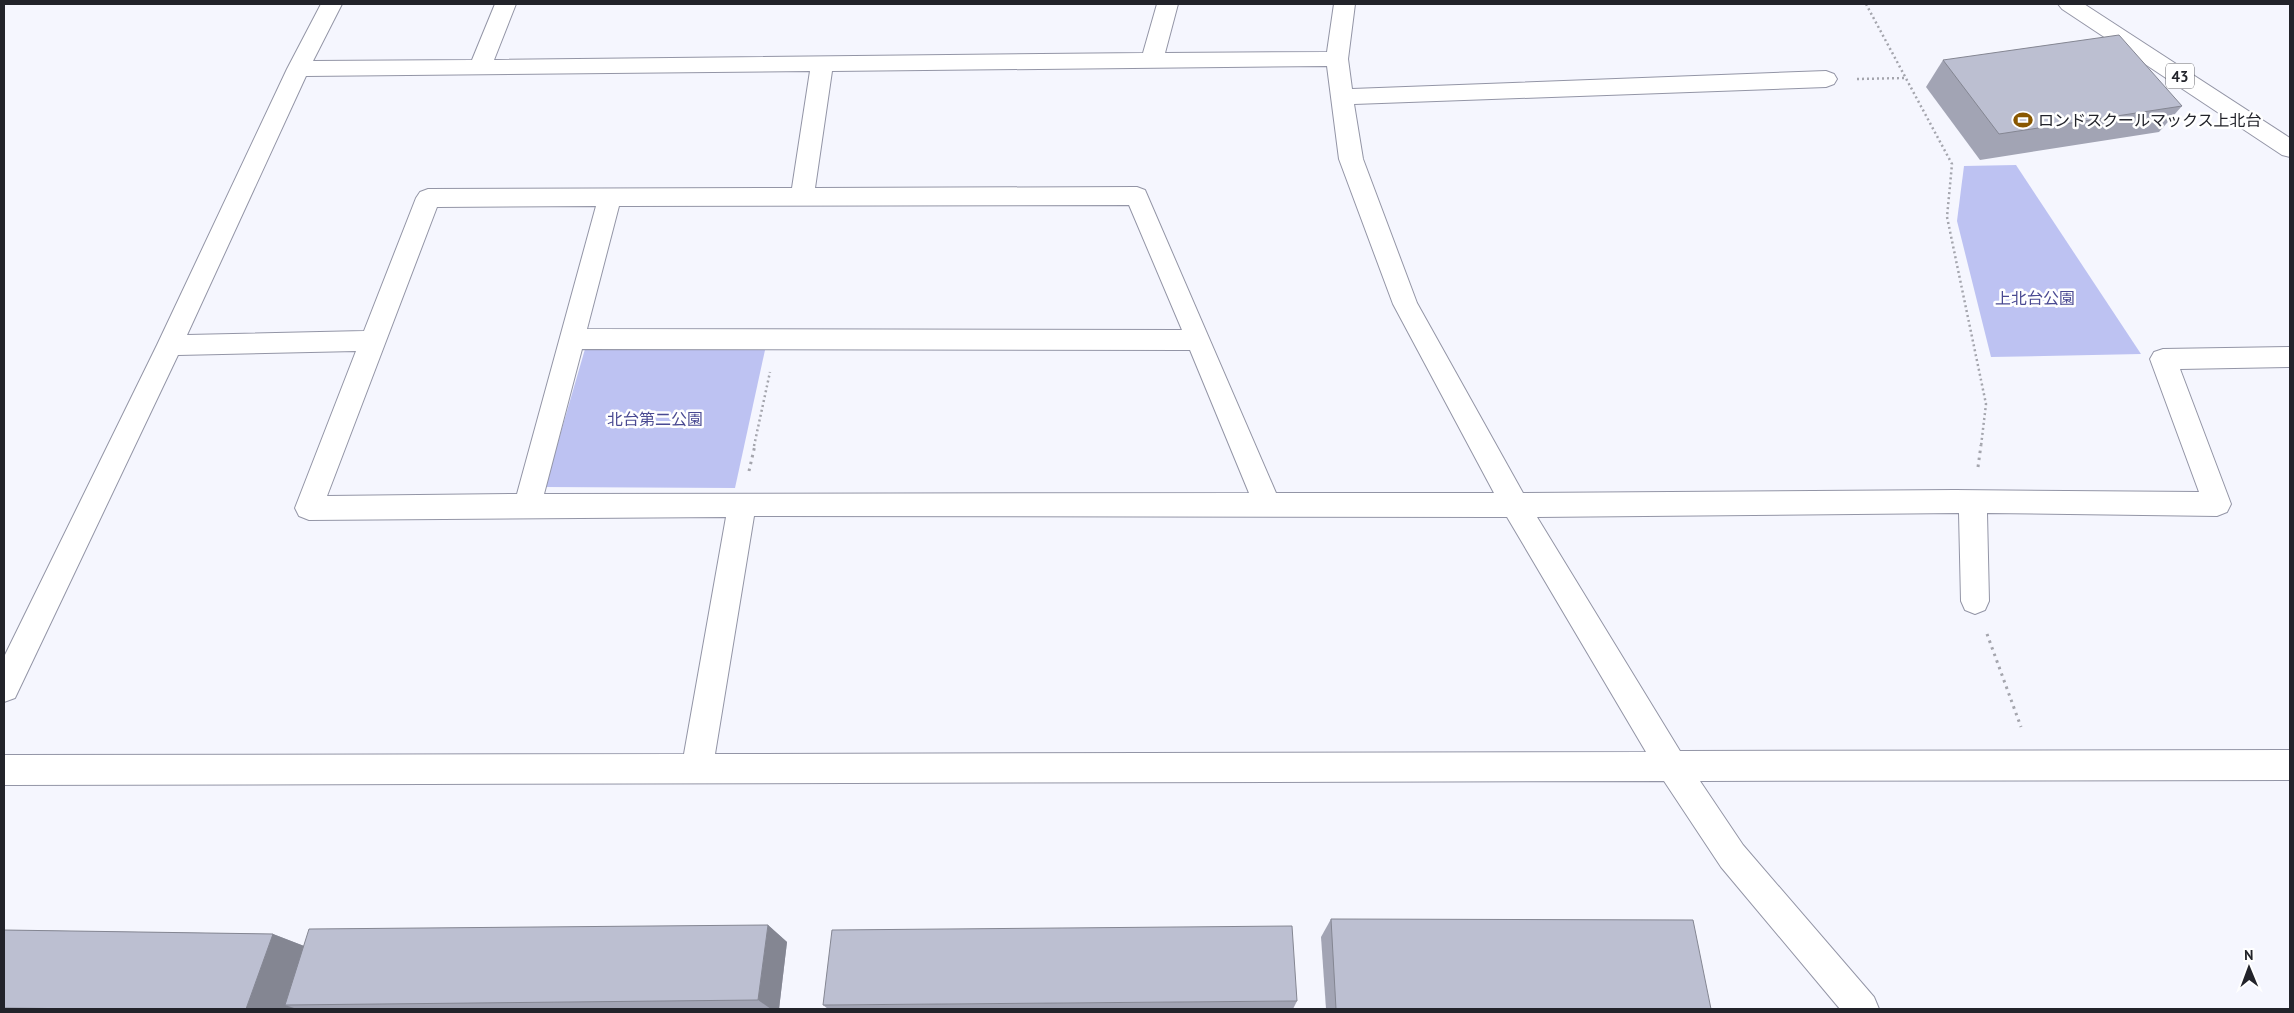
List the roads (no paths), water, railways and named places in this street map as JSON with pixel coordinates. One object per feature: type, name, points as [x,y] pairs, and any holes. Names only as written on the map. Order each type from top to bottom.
[{"type":"street","points":[[4,688],[170,344],[298,69],[331,4]]},
{"type":"street","points":[[480,67],[505,4]]},
{"type":"street","points":[[1152,62],[1167,4]]},
{"type":"street","points":[[1345,4],[1338,59],[1351,159],[1405,304],[1515,505],[1672,766],[1732,856],[1862,1009]]},
{"type":"street","name":"43","points":[[2069,4],[2290,149]]},
{"type":"street","points":[[298,69],[1338,59]]},
{"type":"street","points":[[802,197],[822,64]]},
{"type":"street","points":[[1343,97],[1826,79]]},
{"type":"street","points":[[1267,504],[1137,196],[610,197],[428,198],[309,508],[528,504],[1515,505],[2098,501],[2217,504],[2162,359],[2290,357]]},
{"type":"street","points":[[528,504],[610,197]]},
{"type":"street","points":[[573,339],[1199,340]]},
{"type":"street","points":[[170,344],[373,341]]},
{"type":"street","points":[[1973,502],[1975,601]]},
{"type":"street","points":[[697,768],[742,505]]},
{"type":"street","points":[[4,770],[2290,765]]},
{"type":"place","name":"ロンドスクールマックス上北台","points":[[2023,120]]},
{"type":"park label","name":"上北台公園","points":[[2035,298]]},
{"type":"park label","name":"北台第二公園","points":[[655,419]]}]
